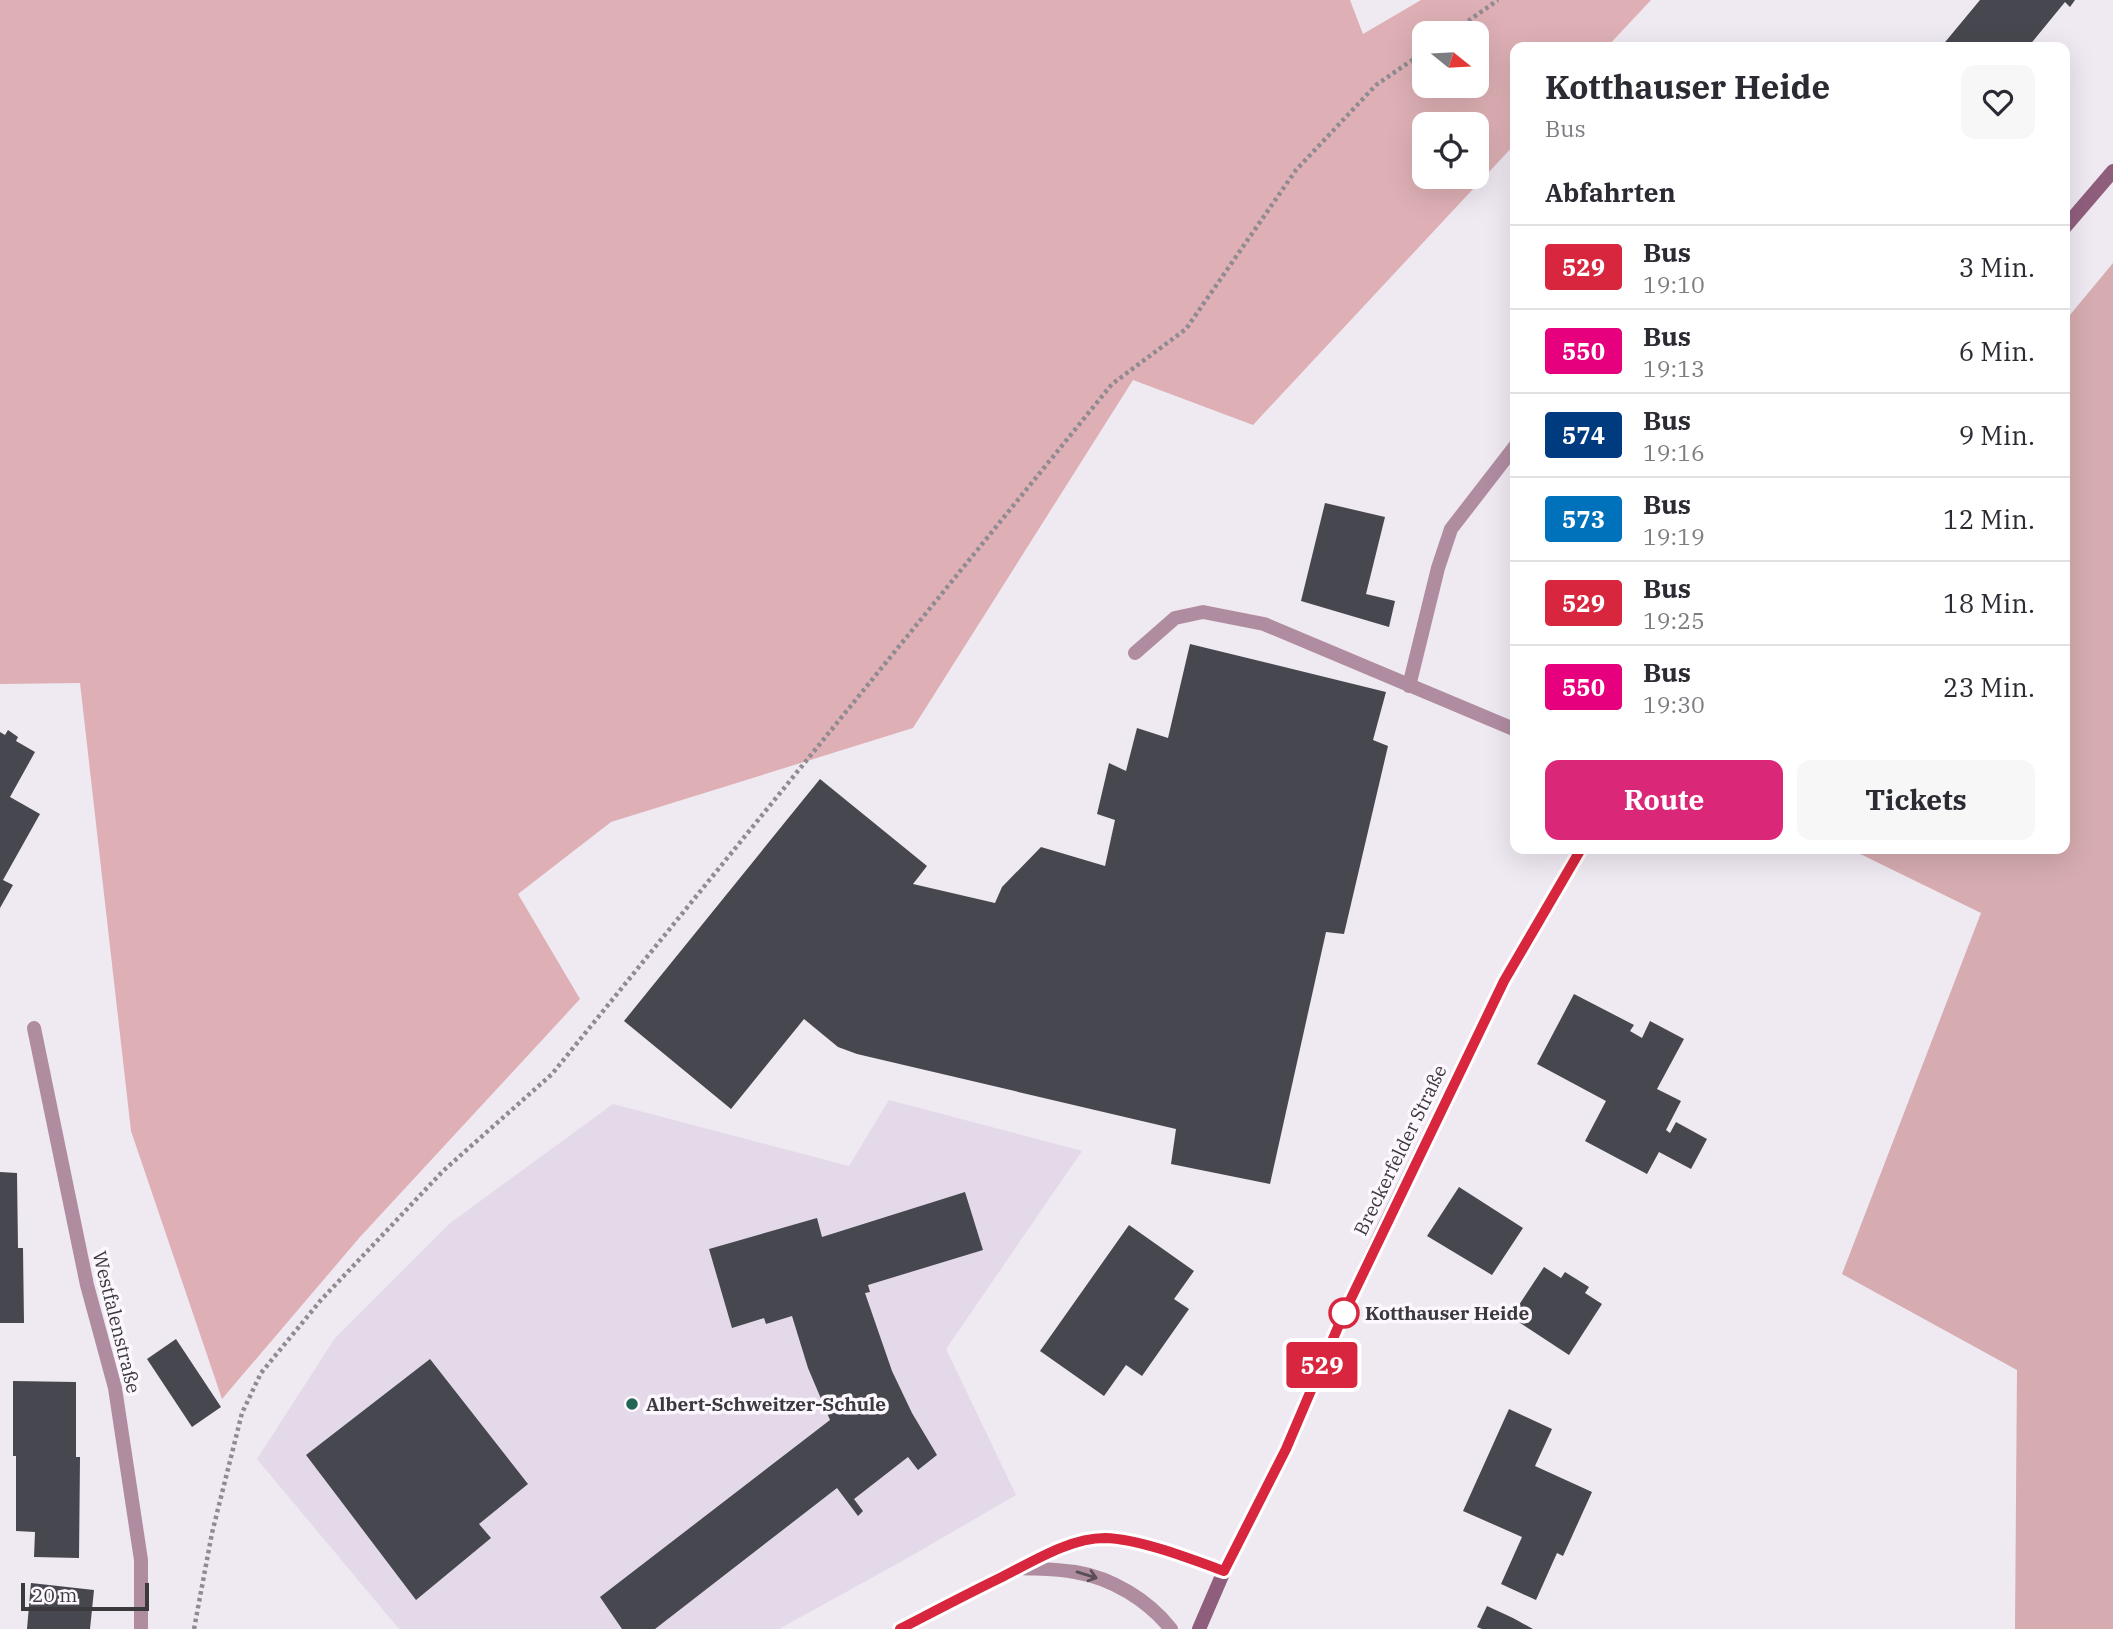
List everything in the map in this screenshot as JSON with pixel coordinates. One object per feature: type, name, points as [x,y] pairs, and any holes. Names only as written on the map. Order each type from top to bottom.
[{"type":"main road","points":[[2070,222],[2113,171]]},
{"type":"main road","name":"Breckerfelder Straße","points":[[1199,1629],[1224,1571],[1286,1449],[1344,1313],[1504,981],[1578,854]]},
{"type":"street","points":[[1409,686],[1438,568],[1451,529],[1510,454]]},
{"type":"street","points":[[1135,653],[1175,618],[1203,612],[1264,624],[1510,728]]},
{"type":"street","name":"Westfalenstraße","points":[[34,1028],[87,1284],[115,1388],[141,1560],[141,1629]]},
{"type":"street","points":[[900,1629],[1045,1555],[1087,1540],[1106,1538],[1171,1552],[1224,1571]]},
{"type":"street","points":[[1020,1568],[1076,1572],[1117,1584],[1161,1617],[1171,1629]]},
{"type":"path","points":[[1468,21],[1498,0]]},
{"type":"path","points":[[194,1629],[212,1533],[242,1413],[261,1373],[321,1300],[443,1171],[552,1074],[1112,384],[1186,329],[1296,170],[1376,85],[1412,60]]},
{"type":"shaded area","points":[[0,0],[1350,0],[1363,34],[1421,0],[1651,0],[1612,42],[1510,42],[1510,149],[1489,172],[1489,112],[1412,112],[1412,189],[1473,189],[1253,425],[1133,380],[913,728],[611,822],[518,894],[580,999],[360,1237],[222,1399],[131,1131],[80,683],[0,684]]},
{"type":"shaded area","points":[[2113,263],[2113,1629],[2015,1629],[2017,1370],[1842,1274],[1981,913],[1860,854],[2070,854],[2070,315]]},
{"type":"shaded area","name":"Albert-Schweitzer-Schule","points":[[889,1100],[1082,1151],[946,1349],[1016,1495],[904,1560],[779,1629],[399,1629],[257,1459],[335,1338],[449,1224],[613,1104],[849,1166]]},
{"type":"building","points":[[1980,0],[2075,0],[2070,7],[2065,2],[2032,42],[1945,42]]},
{"type":"building","points":[[1325,503],[1385,517],[1366,594],[1395,601],[1389,627],[1301,601]]},
{"type":"building","points":[[1190,644],[1386,692],[1373,740],[1388,746],[1344,934],[1326,932],[1270,1184],[1171,1164],[1176,1129],[857,1054],[838,1047],[804,1019],[731,1109],[624,1021],[820,779],[927,866],[913,884],[995,903],[1002,887],[1041,847],[1105,866],[1115,820],[1097,814],[1109,763],[1126,771],[1137,728],[1168,738]]},
{"type":"building","points":[[8,730],[18,737],[16,741],[35,752],[10,797],[40,814],[3,880],[13,885],[0,908],[0,732],[5,735]]},
{"type":"building","points":[[1574,994],[1634,1025],[1630,1031],[1642,1038],[1650,1021],[1684,1039],[1657,1089],[1681,1101],[1666,1130],[1670,1133],[1676,1122],[1707,1139],[1691,1169],[1659,1152],[1647,1174],[1585,1141],[1606,1101],[1537,1064]]},
{"type":"building","points":[[0,1172],[17,1173],[18,1248],[23,1248],[24,1323],[0,1323]]},
{"type":"building","points":[[1459,1187],[1523,1228],[1492,1275],[1427,1236]]},
{"type":"building","points":[[965,1192],[983,1250],[868,1285],[870,1292],[865,1293],[892,1371],[912,1413],[937,1455],[918,1470],[908,1457],[854,1499],[863,1511],[858,1516],[837,1488],[655,1629],[622,1629],[600,1597],[830,1420],[808,1368],[792,1316],[766,1324],[764,1318],[732,1328],[709,1249],[817,1218],[822,1237]]},
{"type":"building","points":[[1129,1225],[1194,1271],[1174,1299],[1189,1309],[1142,1376],[1126,1365],[1104,1396],[1040,1351]]},
{"type":"building","points":[[1544,1267],[1561,1278],[1565,1272],[1589,1287],[1585,1293],[1602,1304],[1569,1355],[1511,1317]]},
{"type":"building","points":[[176,1339],[221,1407],[192,1427],[147,1359]]},
{"type":"building","points":[[430,1359],[528,1484],[479,1524],[491,1538],[416,1600],[306,1455]]},
{"type":"building","points":[[13,1381],[76,1382],[76,1457],[80,1457],[79,1558],[34,1557],[35,1532],[16,1531]]},
{"type":"building","points":[[1509,1409],[1552,1429],[1535,1466],[1592,1492],[1563,1556],[1557,1553],[1536,1600],[1501,1584],[1522,1537],[1463,1511]]},
{"type":"building","points":[[31,1583],[94,1590],[90,1629],[27,1629]]},
{"type":"building","points":[[1487,1606],[1513,1618],[1533,1629],[1477,1627]]},
{"type":"bus line","name":"529","points":[[900,1629],[1045,1555],[1087,1540],[1106,1538],[1171,1552],[1224,1571],[1286,1449],[1385,1224],[1504,981],[1578,854]]},
{"type":"place","name":"Kotthauser Heide","points":[[1344,1313]]},
{"type":"place","name":"Albert-Schweitzer-Schule","points":[[632,1404]]}]
